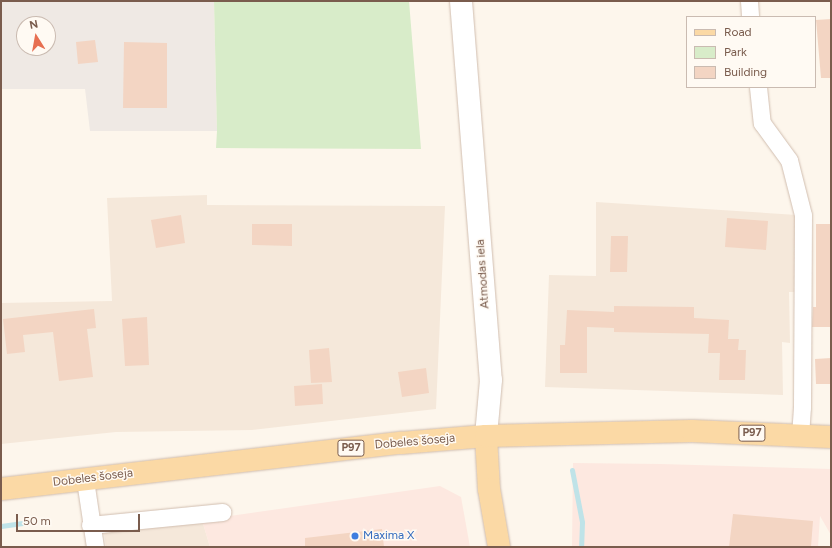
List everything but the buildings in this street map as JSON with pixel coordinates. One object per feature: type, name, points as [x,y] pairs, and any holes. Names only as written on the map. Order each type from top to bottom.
[{"type":"main road","name":"Atmodas iela","points":[[461,1],[491,380],[486,436],[489,489],[499,547]]},
{"type":"main road","name":"Dobeles šoseja","points":[[1,490],[401,443],[486,436],[692,430],[831,437]]},
{"type":"street","points":[[748,1],[750,16]]},
{"type":"street","points":[[758,88],[762,123],[788,160],[803,215],[802,407],[800,435]]},
{"type":"street","points":[[84,480],[90,525],[95,547]]},
{"type":"street","points":[[90,525],[222,512]]},
{"type":"shaded area","points":[[1,1],[214,1],[217,131],[90,131],[85,89],[1,89]]},
{"type":"shaded area","points":[[207,195],[207,205],[445,206],[436,409],[252,430],[116,432],[1,444],[1,303],[112,301],[107,198]]},
{"type":"shaded area","points":[[596,202],[797,215],[796,292],[789,292],[790,343],[782,342],[783,395],[545,387],[549,275],[596,276]]},
{"type":"shaded area","points":[[573,463],[831,469],[831,535],[820,516],[818,547],[572,547]]},
{"type":"shaded area","points":[[440,486],[461,497],[470,547],[210,547],[202,520]]},
{"type":"shaded area","points":[[202,520],[210,547],[106,547],[104,532]]},
{"type":"green space","points":[[214,1],[409,1],[421,149],[216,148],[217,131]]},
{"type":"waterway","points":[[572,470],[582,522],[581,547]]},
{"type":"waterway","points":[[1,526],[30,522]]},
{"type":"place","name":"Maxima X","points":[[355,536]]}]
